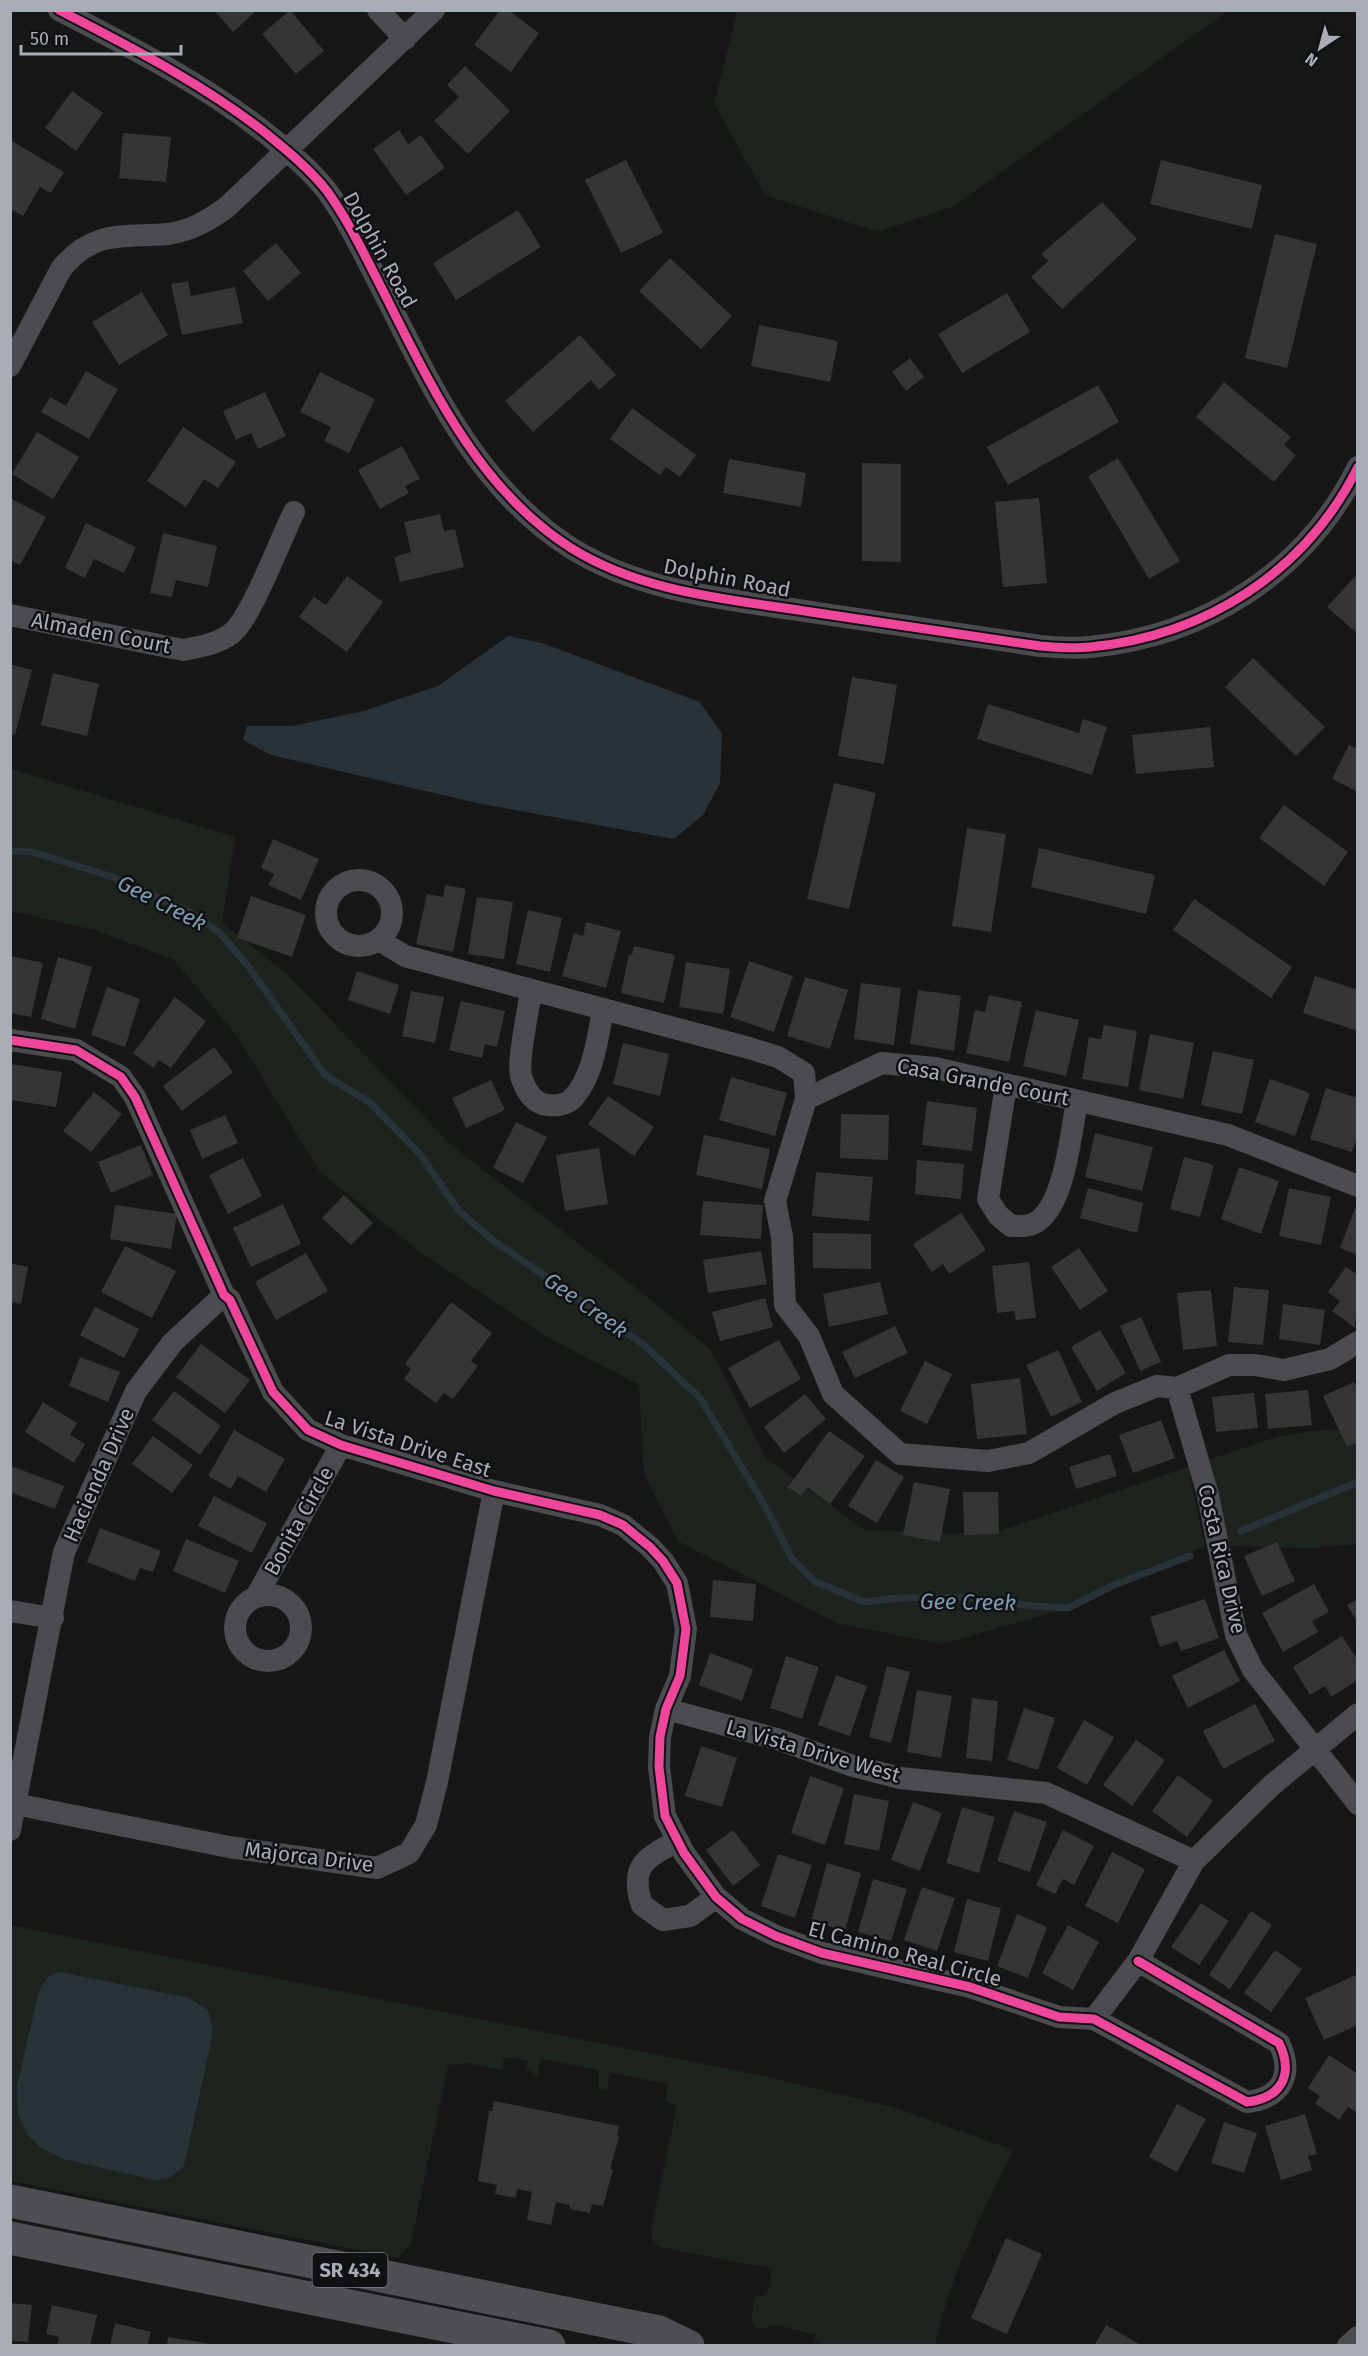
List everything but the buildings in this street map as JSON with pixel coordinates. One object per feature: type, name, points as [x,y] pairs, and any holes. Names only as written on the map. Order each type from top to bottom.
[{"type":"main road","name":"SR 434","points":[[10,2201],[659,2332],[688,2346]]},
{"type":"main road","name":"SR 434","points":[[10,2238],[549,2346]]},
{"type":"street","name":"Dolphin Road","points":[[59,10],[159,62],[224,100],[286,149],[325,189],[349,224],[436,394],[463,439],[498,486],[531,518],[572,548],[618,572],[682,592],[1040,646],[1089,647],[1142,639],[1187,626],[1221,610],[1258,587],[1295,555],[1321,526],[1345,493],[1358,467]]},
{"type":"street","points":[[378,10],[405,39]]},
{"type":"street","points":[[10,366],[62,269],[72,255],[96,240],[123,234],[169,234],[203,225],[227,207],[434,10]]},
{"type":"street","name":"Almaden Court","points":[[10,615],[183,650],[208,645],[232,633],[246,615],[294,512]]},
{"type":"street","points":[[379,940],[405,956],[778,1057],[804,1073],[806,1100],[775,1201],[782,1237],[785,1305],[809,1336],[833,1394],[900,1454],[988,1461],[1029,1454],[1115,1403],[1158,1386],[1178,1388],[1229,1365],[1255,1365],[1284,1370],[1330,1359],[1358,1342]]},
{"type":"street","points":[[531,990],[520,1074],[528,1095],[541,1104],[556,1106],[572,1100],[585,1078],[597,1043],[603,1009]]},
{"type":"street","name":"La Vista Drive East","points":[[10,1040],[76,1050],[121,1077],[143,1114],[224,1295],[230,1300],[273,1392],[308,1430],[341,1445],[494,1491],[600,1515],[623,1525],[663,1561],[677,1583],[686,1629],[680,1676],[666,1709]]},
{"type":"street","name":"Casa Grande Court","points":[[806,1100],[882,1063],[935,1068],[1228,1135],[1358,1186]]},
{"type":"street","points":[[1006,1085],[988,1199],[998,1215],[1011,1226],[1032,1224],[1040,1220],[1052,1206],[1059,1188],[1077,1101]]},
{"type":"street","name":"Hacienda Drive","points":[[10,1830],[13,1804],[53,1618],[64,1552],[136,1391],[173,1342],[224,1295]]},
{"type":"street","name":"Costa Rica Drive","points":[[1178,1388],[1208,1495],[1236,1635],[1253,1670],[1358,1804]]},
{"type":"street","name":"Bonita Circle","points":[[256,1597],[341,1445]]},
{"type":"street","name":"Majorca Drive","points":[[13,1804],[229,1847],[377,1868],[409,1853],[426,1825],[437,1782],[494,1491]]},
{"type":"street","points":[[10,1611],[53,1618]]},
{"type":"street","name":"El Camino Real Circle","points":[[666,1709],[660,1737],[659,1767],[665,1816],[678,1841],[716,1897],[742,1919],[776,1936],[822,1953],[970,1988],[1059,2017],[1094,2019],[1247,2102],[1258,2100],[1277,2090],[1284,2079],[1286,2067],[1286,2057],[1279,2043],[1138,1961]]},
{"type":"street","name":"La Vista Drive West","points":[[666,1709],[777,1739],[850,1765],[900,1778],[1046,1793],[1194,1861]]},
{"type":"street","points":[[1094,2019],[1138,1961],[1194,1861],[1272,1785],[1358,1714]]},
{"type":"street","points":[[678,1841],[643,1862],[636,1879],[642,1905],[663,1920],[690,1916],[716,1897]]},
{"type":"street","points":[[1347,2346],[1358,2337]]},
{"type":"shaded area","points":[[737,10],[1228,11],[952,207],[878,232],[765,195],[714,103]]},
{"type":"shaded area","points":[[508,636],[542,643],[700,702],[722,734],[720,783],[703,815],[674,839],[477,803],[271,755],[243,740],[247,726],[292,726],[364,711],[438,686]]},
{"type":"shaded area","points":[[11,769],[235,837],[222,923],[288,975],[451,1145],[650,1299],[710,1349],[766,1458],[865,1530],[990,1534],[1188,1467],[1205,1546],[1086,1603],[942,1644],[836,1623],[678,1541],[644,1475],[639,1385],[549,1338],[419,1251],[320,1172],[237,1036],[174,960],[95,930],[11,911]]},
{"type":"shaded area","points":[[1332,1429],[1357,1433],[1357,1544],[1315,1548],[1230,1546],[1210,1459],[1279,1436]]},
{"type":"shaded area","points":[[10,1925],[764,2076],[893,2107],[1013,2150],[978,2222],[958,2270],[935,2346],[822,2345],[814,2340],[816,2335],[778,2325],[757,2329],[752,2320],[754,2297],[767,2295],[773,2269],[660,2247],[653,2240],[651,2231],[677,2106],[666,2100],[668,2084],[611,2073],[607,2089],[602,2091],[599,2087],[599,2070],[541,2059],[538,2075],[535,2076],[527,2068],[527,2061],[504,2057],[501,2070],[467,2063],[448,2065],[411,2243],[398,2258],[11,2181]]},
{"type":"shaded area","points":[[59,1972],[189,1998],[208,2010],[212,2025],[211,2042],[184,2166],[169,2178],[154,2180],[64,2159],[41,2148],[27,2134],[18,2114],[17,2086],[39,1991],[48,1977]]},
{"type":"waterway","name":"Gee Creek","points":[[10,851],[32,852],[113,877],[192,913],[220,933],[248,966],[325,1075],[369,1102],[420,1154],[459,1211],[490,1238],[644,1345],[700,1398],[765,1506],[792,1559],[814,1581],[864,1602],[899,1598],[974,1597],[1033,1606],[1068,1608],[1114,1585],[1190,1556]]},
{"type":"waterway","name":"Gee Creek","points":[[1241,1531],[1358,1482]]},
{"type":"cycle path","points":[[59,10],[164,66],[215,97],[263,131],[312,174],[335,202],[436,394],[481,463],[508,495],[537,523],[571,548],[627,575],[687,592],[749,603],[1040,646],[1090,647],[1132,640],[1173,629],[1212,613],[1248,592],[1281,567],[1310,538],[1336,504],[1358,467]]},
{"type":"cycle path","points":[[10,1040],[76,1050],[121,1077],[135,1097],[224,1295],[230,1300],[273,1392],[308,1430],[341,1445],[494,1491],[600,1515],[623,1525],[663,1561],[677,1583],[686,1629],[680,1676],[666,1709],[660,1737],[659,1767],[665,1816],[684,1853],[716,1897],[742,1919],[776,1936],[822,1953],[970,1987],[1059,2017],[1094,2019],[1247,2102],[1259,2100],[1276,2090],[1285,2074],[1283,2054],[1279,2043],[1138,1961]]}]
